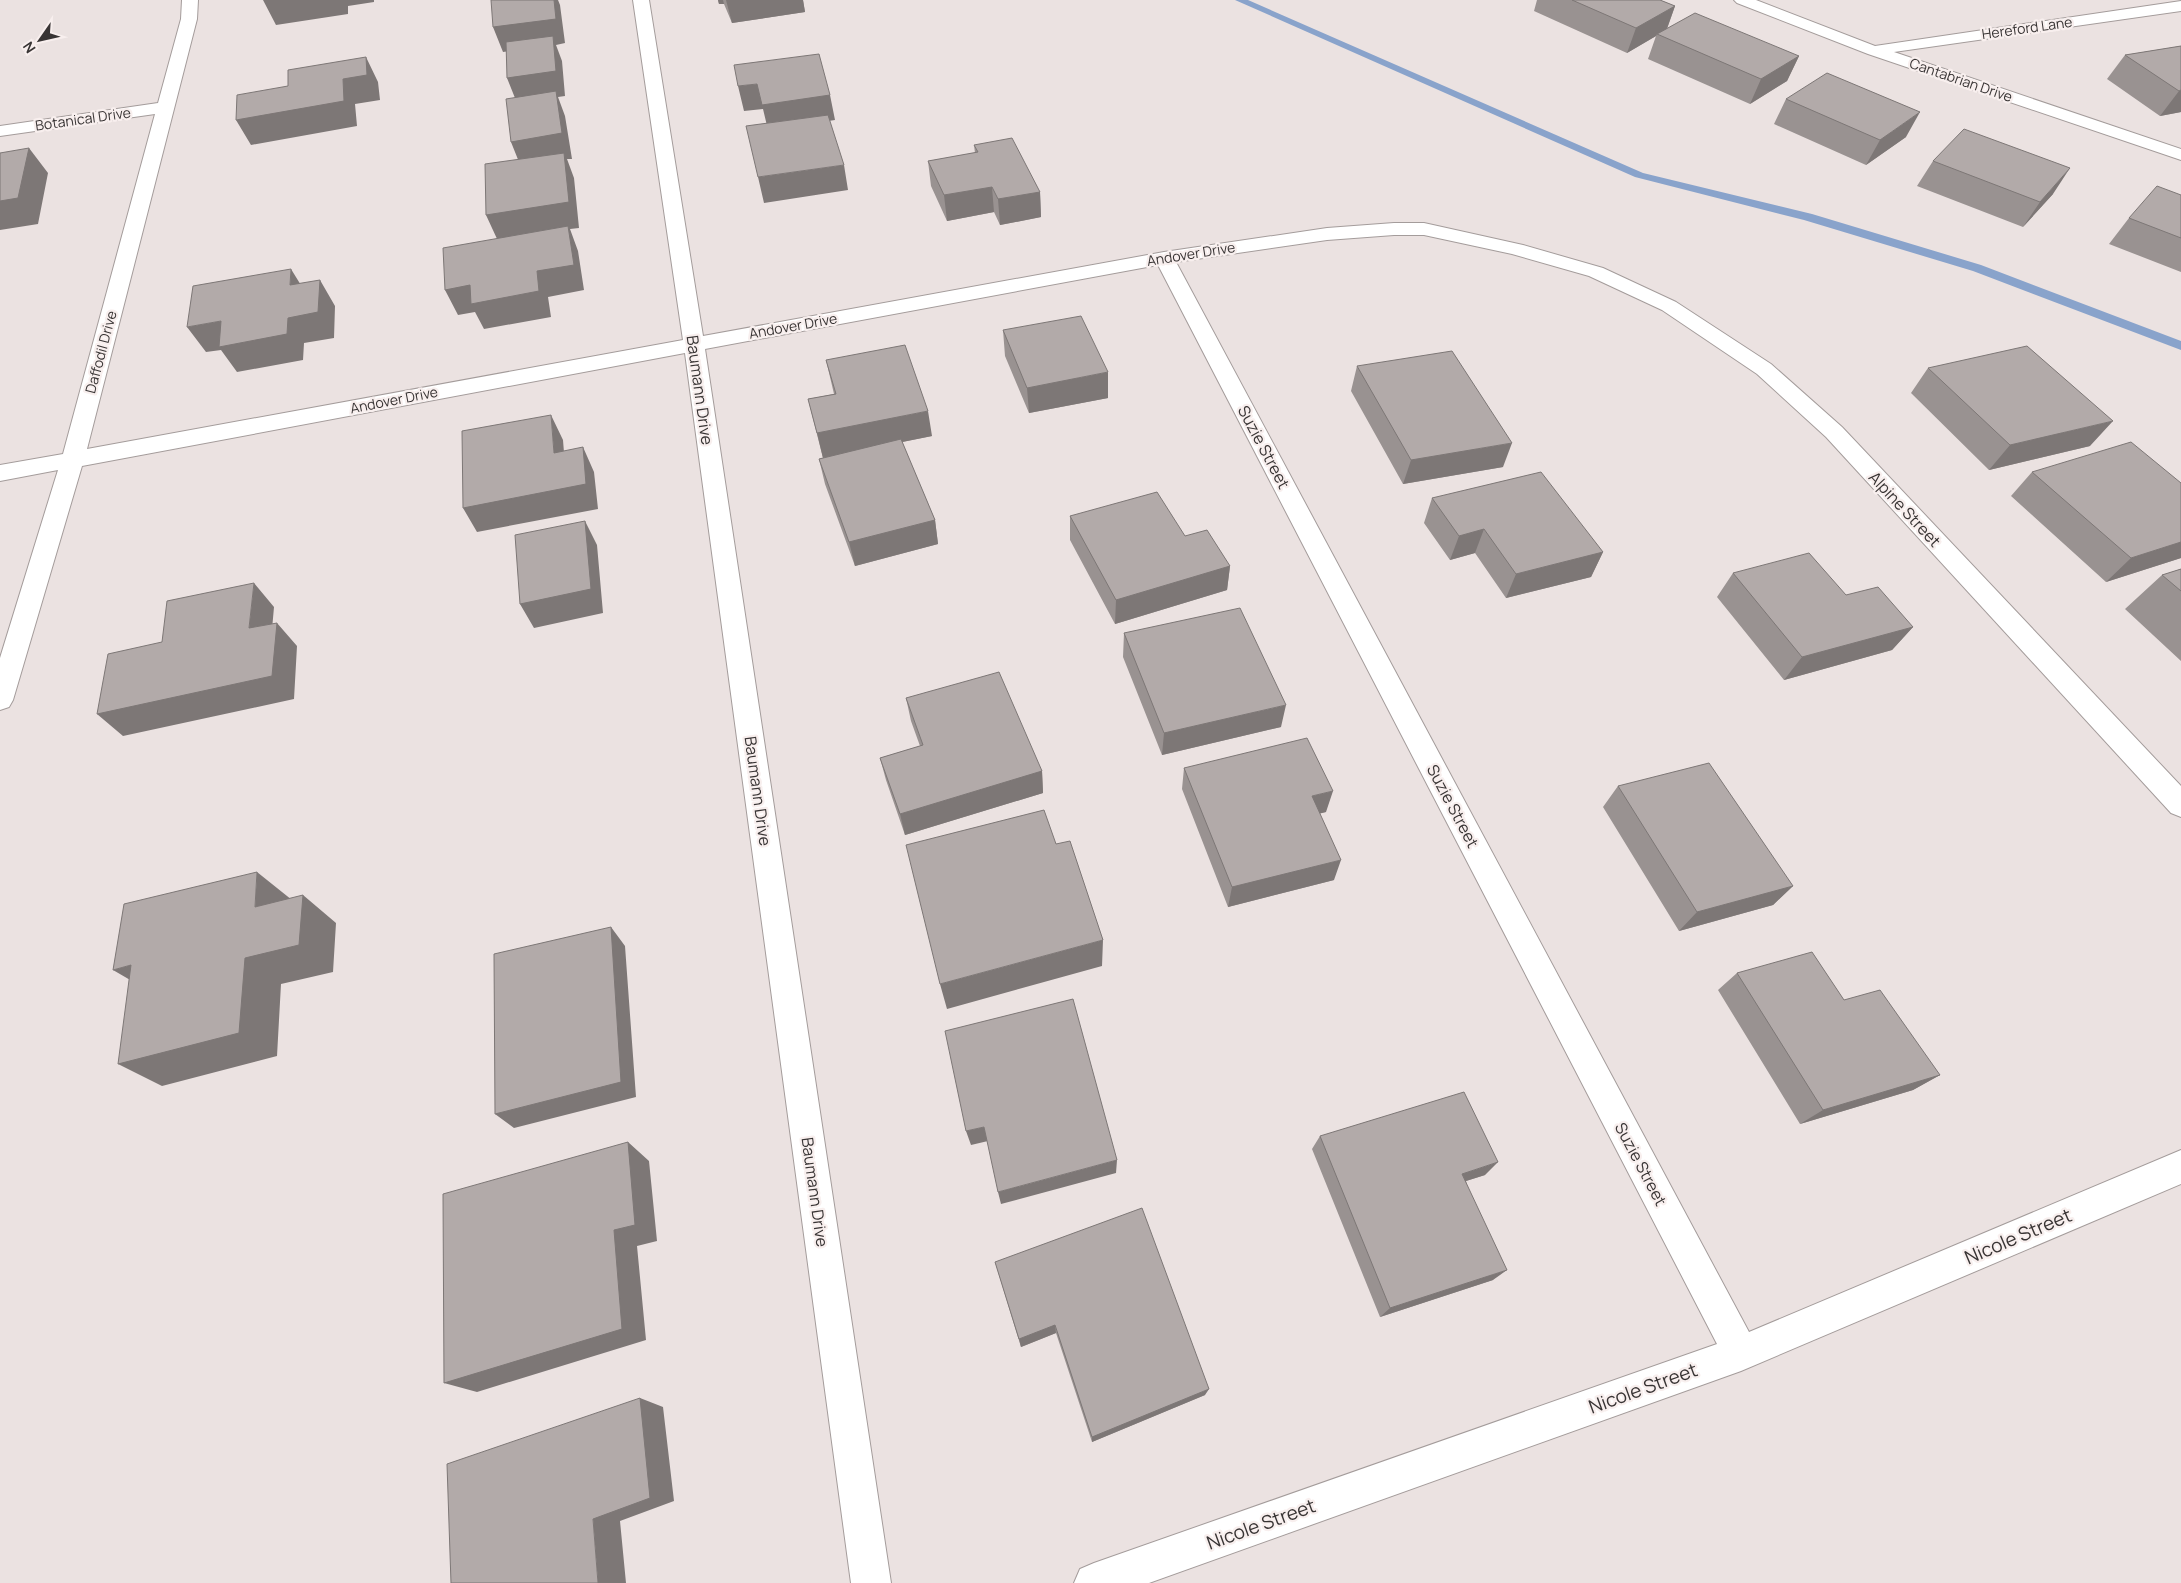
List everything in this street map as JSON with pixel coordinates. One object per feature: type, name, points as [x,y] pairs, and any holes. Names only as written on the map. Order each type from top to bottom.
[{"type":"street","name":"Daffodil Drive","points":[[0,700],[73,459],[189,20],[190,0]]},
{"type":"street","name":"Baumann Drive","points":[[641,0],[694,344],[871,1583]]},
{"type":"street","name":"Cantabrian Drive","points":[[1742,0],[1874,51],[2181,155]]},
{"type":"street","name":"Hereford Lane","points":[[1874,51],[2181,6]]},
{"type":"street","name":"Botanical Drive","points":[[0,131],[166,107]]},
{"type":"street","name":"Andover Drive","points":[[0,472],[1164,258],[1327,234],[1394,229],[1424,229],[1516,249],[1585,270]]},
{"type":"street","name":"Suzie Street","points":[[1164,258],[1741,1353]]},
{"type":"street","name":"Alpine Street","points":[[1585,270],[1669,306],[1764,369],[1834,432],[2181,805]]},
{"type":"street","name":"Nicole Street","points":[[1094,1583],[1741,1353],[2181,1167]]},
{"type":"building","points":[[491,0],[554,0],[556,19],[493,27]]},
{"type":"building","points":[[1572,0],[1660,0],[1675,6],[1636,28]]},
{"type":"building","points":[[1695,13],[1799,56],[1761,79],[1657,34]]},
{"type":"building","points":[[553,36],[556,71],[507,78],[506,42]]},
{"type":"building","points":[[2181,46],[2181,90],[2179,91],[2125,55]]},
{"type":"building","points":[[819,54],[830,95],[762,105],[757,84],[738,86],[734,65]]},
{"type":"building","points":[[366,57],[367,75],[343,79],[344,101],[236,120],[237,95],[288,86],[288,70]]},
{"type":"building","points":[[1827,73],[1920,112],[1880,140],[1786,99]]},
{"type":"building","points":[[556,91],[562,133],[511,142],[506,99]]},
{"type":"building","points":[[828,115],[844,165],[758,177],[746,126]]},
{"type":"building","points":[[1964,129],[2070,168],[2040,202],[1933,161]]},
{"type":"building","points":[[1012,138],[1040,192],[998,199],[992,187],[944,195],[928,161],[978,152],[974,145]]},
{"type":"building","points":[[29,148],[18,198],[0,201],[0,153]]},
{"type":"building","points":[[564,153],[569,202],[486,215],[485,164]]},
{"type":"building","points":[[2157,186],[2181,195],[2181,238],[2129,218]]},
{"type":"building","points":[[568,226],[574,265],[537,271],[539,291],[471,304],[470,285],[445,290],[443,248]]},
{"type":"building","points":[[291,269],[290,285],[320,280],[318,312],[288,318],[287,334],[219,347],[221,321],[187,327],[193,286]]},
{"type":"building","points":[[1081,316],[1108,372],[1027,388],[1003,330]]},
{"type":"building","points":[[905,345],[928,411],[817,433],[808,399],[836,394],[826,360]]},
{"type":"building","points":[[2027,346],[2113,421],[2010,445],[1928,368]]},
{"type":"building","points":[[1452,351],[1512,443],[1411,460],[1357,366]]},
{"type":"building","points":[[551,415],[554,453],[583,447],[586,484],[463,508],[462,431]]},
{"type":"building","points":[[901,439],[935,520],[849,542],[819,459]]},
{"type":"building","points":[[2131,442],[2181,483],[2181,542],[2131,558],[2032,472]]},
{"type":"building","points":[[1541,472],[1603,552],[1516,574],[1484,529],[1459,536],[1432,498]]},
{"type":"building","points":[[1157,492],[1185,536],[1207,530],[1230,566],[1116,600],[1070,516]]},
{"type":"building","points":[[585,521],[591,589],[520,604],[515,535]]},
{"type":"building","points":[[1809,553],[1846,595],[1878,587],[1913,627],[1802,657],[1733,573]]},
{"type":"building","points":[[2181,569],[2181,591],[2162,575]]},
{"type":"building","points":[[254,583],[249,628],[277,623],[272,676],[97,714],[108,654],[162,642],[167,601]]},
{"type":"building","points":[[1240,608],[1286,705],[1164,733],[1124,633]]},
{"type":"building","points":[[999,672],[1042,771],[900,814],[880,758],[923,745],[906,698]]},
{"type":"building","points":[[1307,738],[1333,791],[1312,796],[1341,860],[1232,887],[1184,768]]},
{"type":"building","points":[[1709,763],[1793,886],[1697,912],[1618,786]]},
{"type":"building","points":[[1044,810],[1056,844],[1070,841],[1103,940],[940,984],[906,845]]},
{"type":"building","points":[[257,872],[255,907],[303,895],[299,945],[245,958],[239,1033],[118,1064],[131,965],[113,970],[124,904]]},
{"type":"building","points":[[611,927],[621,1082],[495,1114],[494,954]]},
{"type":"building","points":[[1812,952],[1844,1000],[1880,990],[1940,1075],[1823,1110],[1737,973]]},
{"type":"building","points":[[1073,999],[1117,1160],[998,1192],[984,1127],[966,1131],[945,1031]]},
{"type":"building","points":[[1464,1092],[1498,1162],[1462,1174],[1507,1270],[1390,1308],[1320,1136]]},
{"type":"building","points":[[628,1142],[635,1225],[614,1230],[622,1329],[444,1383],[443,1194]]},
{"type":"building","points":[[1142,1208],[1209,1389],[1092,1437],[1055,1325],[1019,1339],[995,1262]]},
{"type":"building","points":[[640,1398],[650,1498],[593,1519],[598,1583],[451,1583],[447,1464]]},
{"type":"waterway","points":[[1240,0],[1639,175],[1808,217],[1977,268],[2181,346]]}]
